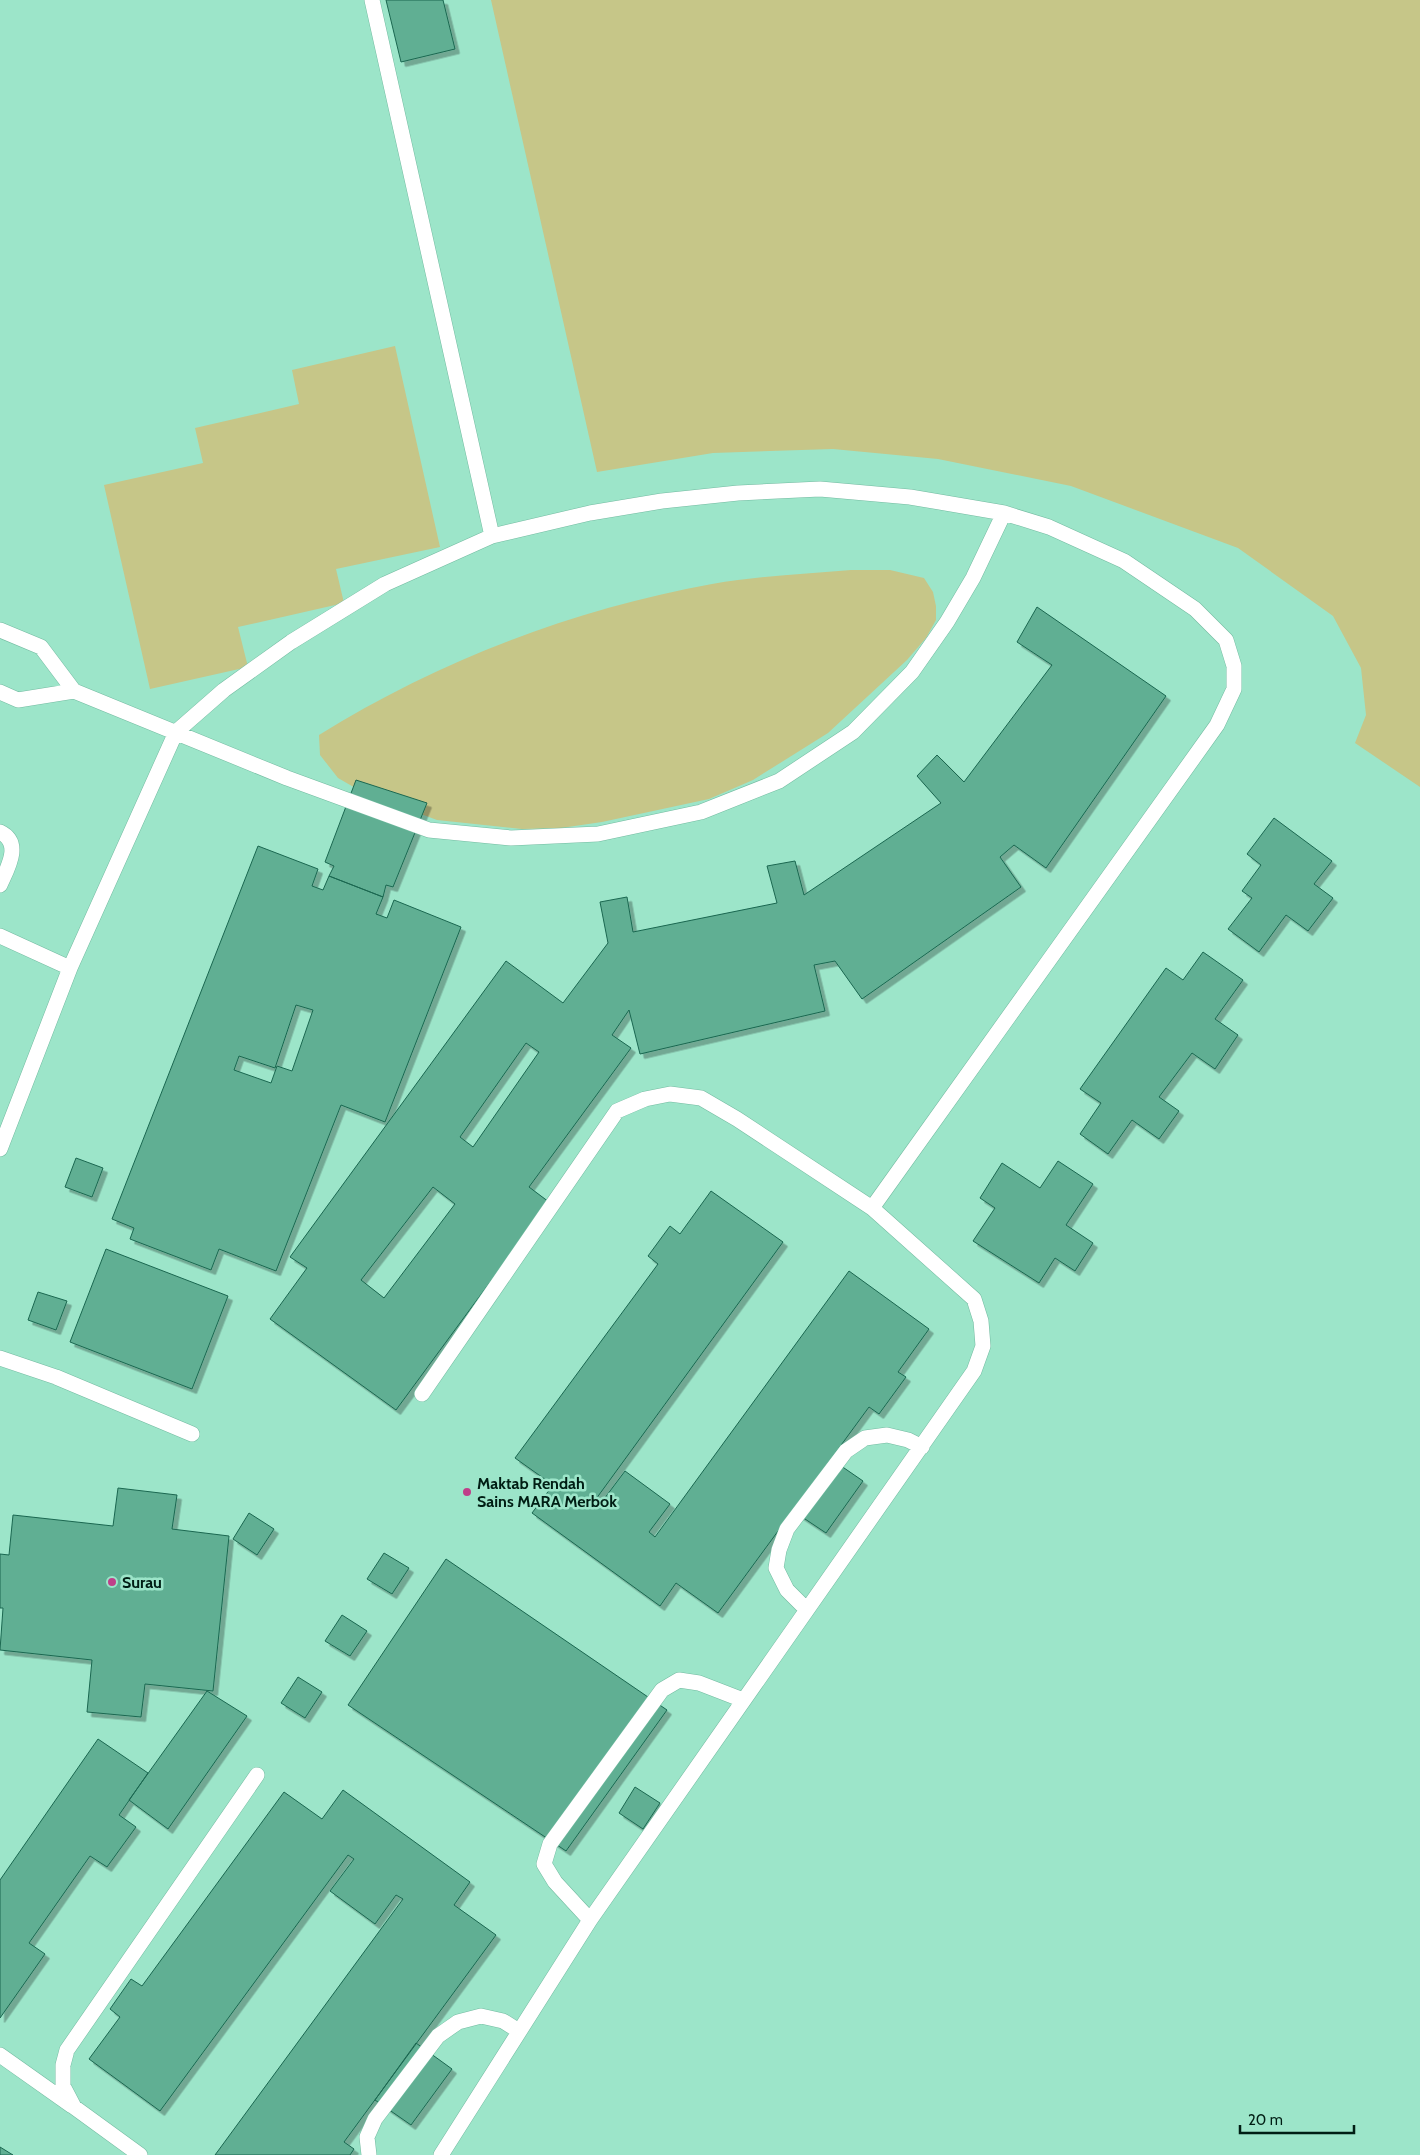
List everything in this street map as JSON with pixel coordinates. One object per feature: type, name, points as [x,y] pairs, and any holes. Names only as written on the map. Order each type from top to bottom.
[{"type":"lane","points":[[372,0],[492,536]]},
{"type":"lane","points":[[0,1149],[70,968],[176,732],[224,690],[299,638],[386,584],[492,536],[590,513],[662,501],[738,493],[820,489],[910,497],[1004,513],[1049,528],[1124,560],[1195,609],[1226,640],[1234,666],[1234,689],[1217,725],[872,1208]]},
{"type":"lane","points":[[0,692],[18,700],[74,691],[287,778],[429,830],[511,838],[598,834],[701,812],[779,781],[852,732],[917,665],[973,578],[1004,513]]},
{"type":"lane","points":[[0,630],[41,647],[74,691]]},
{"type":"lane","points":[[0,832],[6,835],[12,844],[12,854],[0,885]]},
{"type":"lane","points":[[0,936],[70,968]]},
{"type":"lane","points":[[422,1394],[617,1111],[645,1099],[670,1094],[701,1098],[737,1119],[872,1208],[974,1299],[981,1321],[983,1346],[974,1371],[590,1920],[440,2155]]},
{"type":"lane","points":[[0,1358],[56,1377],[192,1434]]},
{"type":"lane","points":[[807,1610],[787,1590],[776,1568],[778,1550],[787,1529],[846,1451],[865,1438],[887,1435],[908,1440],[922,1447]]},
{"type":"lane","points":[[590,1920],[555,1882],[544,1864],[550,1844],[662,1690],[679,1680],[699,1683],[743,1700]]},
{"type":"lane","points":[[74,2107],[63,2086],[63,2065],[67,2050],[257,1774]]},
{"type":"lane","points":[[368,2155],[367,2137],[375,2119],[438,2036],[458,2022],[481,2016],[503,2021],[519,2031]]},
{"type":"lane","points":[[0,2055],[140,2155]]},
{"type":"green space","points":[[491,0],[1420,0],[1420,787],[1355,743],[1366,715],[1361,668],[1333,616],[1238,548],[1071,486],[938,459],[833,449],[713,453],[597,472]]},
{"type":"green space","points":[[395,346],[440,547],[336,569],[344,603],[238,627],[248,667],[150,689],[104,485],[203,463],[195,428],[299,404],[292,370]]},
{"type":"green space","points":[[851,570],[890,570],[924,578],[933,592],[936,606],[936,620],[926,638],[907,660],[828,733],[753,780],[709,799],[602,822],[561,828],[522,829],[437,820],[364,793],[338,778],[320,755],[319,735],[364,708],[459,661],[558,623],[660,595],[712,584],[764,577]]},
{"type":"building","points":[[386,0],[443,0],[455,49],[401,62]]},
{"type":"building","points":[[1037,607],[1166,696],[1046,868],[1014,845],[1000,857],[1021,887],[862,999],[835,961],[814,965],[825,1011],[640,1054],[629,1010],[612,1035],[631,1048],[529,1187],[549,1202],[396,1410],[270,1319],[307,1268],[290,1257],[506,961],[563,1003],[608,943],[600,902],[627,897],[633,932],[777,903],[767,866],[795,861],[804,895],[941,803],[917,776],[937,755],[964,782],[1052,665],[1017,642]],"holes":[[[526,1043],[539,1052],[473,1147],[460,1137]],[[433,1187],[455,1204],[384,1298],[361,1280]]]},
{"type":"building","points":[[356,780],[427,803],[393,887],[386,885],[383,897],[329,876],[334,866],[325,862]]},
{"type":"building","points":[[1274,818],[1332,861],[1314,884],[1333,898],[1308,931],[1286,915],[1259,952],[1228,929],[1252,898],[1242,891],[1261,865],[1247,854]]},
{"type":"building","points":[[258,846],[318,869],[312,886],[323,890],[329,876],[383,897],[376,914],[387,918],[394,900],[461,927],[385,1122],[341,1105],[276,1271],[219,1249],[211,1270],[130,1239],[134,1228],[112,1219]],"holes":[[[296,1005],[313,1010],[292,1071],[277,1066],[271,1083],[234,1070],[239,1056],[275,1068]]]},
{"type":"building","points":[[1203,952],[1243,980],[1215,1019],[1238,1035],[1215,1069],[1192,1053],[1159,1097],[1179,1111],[1159,1139],[1132,1120],[1108,1154],[1080,1134],[1101,1103],[1080,1089],[1166,968],[1183,980]]},
{"type":"building","points":[[76,1158],[103,1168],[92,1197],[65,1187]]},
{"type":"building","points":[[1058,1161],[1093,1184],[1066,1225],[1093,1243],[1075,1271],[1055,1258],[1039,1283],[973,1241],[995,1208],[980,1198],[1002,1163],[1040,1188]]},
{"type":"building","points":[[711,1191],[783,1242],[596,1499],[601,1503],[625,1471],[670,1504],[649,1532],[655,1537],[849,1271],[929,1329],[898,1372],[906,1377],[879,1414],[869,1407],[718,1613],[676,1583],[660,1606],[532,1513],[553,1485],[515,1458],[658,1264],[648,1256],[670,1226],[680,1234]]},
{"type":"building","points":[[106,1249],[228,1296],[192,1389],[70,1342]]},
{"type":"building","points":[[38,1292],[67,1301],[56,1330],[28,1320]]},
{"type":"building","points":[[831,1459],[863,1481],[826,1533],[793,1511]]},
{"type":"building","name":"Surau","points":[[118,1488],[177,1495],[172,1529],[229,1536],[213,1691],[145,1684],[141,1717],[87,1712],[92,1660],[0,1650],[3,1608],[0,1608],[0,1554],[9,1555],[13,1515],[113,1526]]},
{"type":"building","points":[[249,1513],[274,1529],[257,1555],[233,1539]]},
{"type":"building","points":[[384,1553],[409,1568],[392,1594],[367,1579]]},
{"type":"building","points":[[446,1559],[667,1710],[566,1851],[348,1705]]},
{"type":"building","points":[[342,1615],[367,1631],[350,1656],[325,1641]]},
{"type":"building","points":[[298,1677],[322,1692],[305,1718],[281,1703]]},
{"type":"building","points":[[207,1691],[247,1716],[168,1829],[129,1800]]},
{"type":"building","points":[[98,1739],[148,1773],[119,1815],[136,1827],[107,1867],[90,1856],[29,1943],[45,1954],[0,2018],[0,1880]]},
{"type":"building","points":[[635,1787],[660,1803],[643,1829],[619,1813]]},
{"type":"building","points":[[343,1790],[470,1882],[454,1905],[496,1935],[344,2142],[354,2149],[350,2155],[215,2155],[403,1899],[396,1895],[375,1924],[330,1891],[354,1859],[348,1855],[160,2111],[89,2059],[120,2017],[110,2009],[131,1979],[142,1986],[284,1792],[322,1819]]},
{"type":"building","points":[[416,2043],[452,2069],[411,2125],[375,2100]]},
{"type":"building","points":[[0,2147],[13,2155],[0,2155]]},
{"type":"place","name":"Maktab Rendah Sains MARA Merbok","points":[[467,1492]]},
{"type":"place","name":"Surau","points":[[112,1582]]}]
